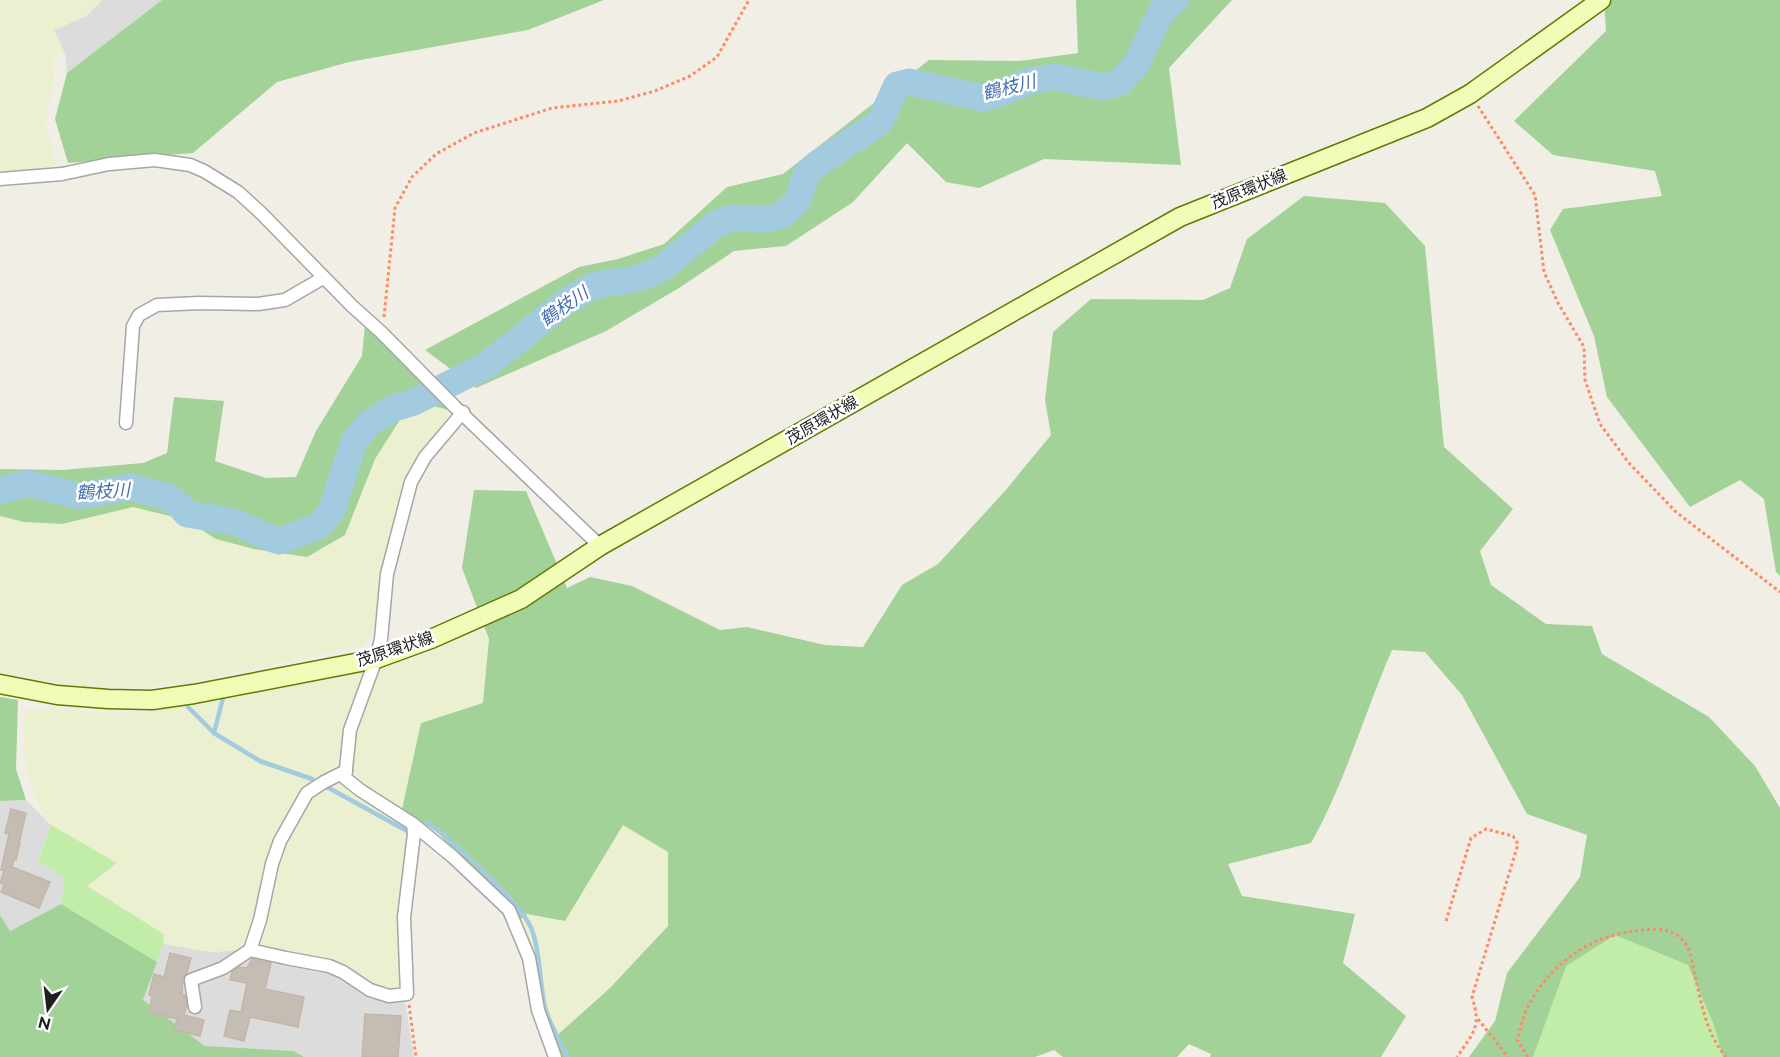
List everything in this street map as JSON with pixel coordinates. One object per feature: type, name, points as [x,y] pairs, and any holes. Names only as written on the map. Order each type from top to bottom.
[{"type":"main road","name":"茂原環状線","points":[[0,684],[57,695],[152,700],[376,659],[431,639],[521,599],[600,546],[1180,217],[1427,118],[1470,94],[1601,0]]},
{"type":"street","points":[[0,179],[62,174],[109,164],[155,160],[190,165],[238,192],[323,278],[600,546]]},
{"type":"street","points":[[126,423],[133,326],[139,315],[157,305],[258,304],[285,300],[323,278]]},
{"type":"street","points":[[459,410],[425,457],[411,482],[387,574],[381,639],[350,730],[345,778],[413,824],[453,857],[509,910],[530,958],[538,1010],[555,1057]]},
{"type":"street","points":[[195,1007],[191,980],[223,968],[250,950],[260,920],[279,841],[308,793],[346,771]]},
{"type":"street","points":[[250,950],[329,966],[343,972],[370,990],[389,996],[407,994],[404,917],[414,834],[413,824]]},
{"type":"path","points":[[382,333],[395,208],[412,177],[436,154],[474,133],[552,108],[618,101],[655,91],[690,76],[717,57],[749,0]]},
{"type":"path","points":[[1470,94],[1497,132],[1535,195],[1544,272],[1558,303],[1584,347],[1585,380],[1600,424],[1629,464],[1676,512],[1780,592]]},
{"type":"path","points":[[1446,921],[1471,838],[1486,830],[1513,836],[1518,844],[1472,997],[1478,1019],[1508,1057]]},
{"type":"path","points":[[1528,1057],[1517,1040],[1530,1002],[1550,975],[1586,944],[1625,931],[1648,929],[1675,933],[1686,943],[1705,1015],[1716,1045],[1726,1057]]},
{"type":"path","points":[[407,994],[416,1057]]},
{"type":"path","points":[[1457,1057],[1474,1030],[1478,1019]]},
{"type":"shaded area","points":[[102,0],[162,0],[67,73],[65,54],[54,30],[86,16]]},
{"type":"shaded area","points":[[26,800],[51,825],[38,860],[65,878],[61,904],[10,931],[0,915],[0,801]]},
{"type":"shaded area","points":[[163,944],[212,952],[240,950],[320,966],[405,1000],[414,1057],[304,1057],[294,1051],[205,1046],[143,1000]]},
{"type":"green space","points":[[0,0],[102,0],[86,16],[54,30],[65,54],[53,54],[54,77],[45,125],[58,170],[0,174]]},
{"type":"green space","points":[[162,0],[604,0],[528,30],[349,62],[277,82],[193,153],[68,163],[55,119],[67,73]]},
{"type":"green space","points":[[1076,0],[1232,0],[1169,68],[1181,165],[1044,159],[979,188],[946,182],[907,143],[853,202],[786,246],[734,251],[679,288],[606,331],[476,388],[425,350],[579,267],[618,259],[664,244],[727,187],[783,174],[929,60],[1020,61],[1078,53]]},
{"type":"green space","points":[[1604,0],[1780,0],[1780,576],[1776,572],[1764,499],[1740,480],[1690,507],[1607,397],[1594,336],[1550,230],[1563,209],[1662,196],[1655,171],[1553,155],[1514,121],[1606,31]]},
{"type":"green space","points":[[1304,196],[1385,203],[1425,246],[1444,447],[1513,509],[1480,551],[1491,585],[1546,624],[1592,626],[1602,654],[1709,717],[1755,766],[1780,808],[1780,1057],[1723,1057],[1714,1025],[1688,965],[1615,935],[1566,966],[1533,1057],[1469,1057],[1495,1021],[1507,973],[1580,877],[1587,835],[1527,814],[1462,695],[1425,652],[1392,650],[1334,797],[1311,843],[1228,864],[1242,896],[1355,914],[1343,963],[1406,1016],[1381,1057],[1210,1057],[1211,1054],[1189,1044],[1177,1057],[1063,1057],[1054,1050],[1035,1057],[561,1057],[553,1039],[610,988],[668,926],[668,852],[623,825],[565,921],[527,914],[521,919],[438,833],[402,809],[421,723],[483,703],[489,639],[462,568],[474,490],[526,491],[567,588],[590,577],[632,586],[720,630],[747,627],[825,645],[863,647],[902,585],[938,564],[1005,491],[1051,435],[1045,400],[1053,332],[1091,299],[1203,300],[1230,288],[1247,239]]},
{"type":"green space","points":[[365,325],[452,411],[422,403],[408,407],[375,459],[345,535],[307,557],[254,549],[216,539],[186,520],[133,507],[62,524],[24,522],[0,516],[0,469],[62,470],[143,463],[167,453],[174,397],[224,401],[215,461],[266,478],[296,477],[316,431],[362,356]]},
{"type":"green space","points":[[422,403],[452,411],[412,465],[402,489],[380,577],[374,628],[364,645],[186,683],[137,688],[82,687],[0,672],[0,516],[24,522],[62,524],[133,507],[186,520],[216,539],[254,549],[307,557],[345,535],[375,459],[408,407]]},
{"type":"green space","points":[[485,627],[489,639],[483,703],[421,723],[402,809],[359,782],[352,768],[354,736],[378,666],[433,652]]},
{"type":"green space","points":[[367,669],[333,774],[300,796],[248,944],[240,950],[212,952],[163,944],[164,933],[87,886],[117,863],[51,825],[45,819],[28,774],[23,748],[26,709],[145,713]]},
{"type":"green space","points":[[0,697],[18,700],[16,769],[26,800],[0,801]]},
{"type":"green space","points":[[335,784],[354,790],[412,830],[403,983],[398,990],[391,992],[259,948],[256,945],[279,851],[311,795],[325,785]]},
{"type":"green space","points":[[51,825],[117,863],[87,886],[164,934],[157,962],[61,904],[65,878],[38,861]]},
{"type":"green space","points":[[623,825],[668,852],[668,926],[610,988],[553,1039],[542,1008],[530,947],[521,919],[527,914],[565,921]]},
{"type":"green space","points":[[1671,887],[1780,1057],[1488,1057],[1530,956]]},
{"type":"green space","points":[[61,904],[157,962],[143,1000],[205,1046],[294,1051],[304,1057],[0,1057],[0,915],[10,931]]},
{"type":"building","points":[[11,809],[26,813],[16,860],[14,859],[12,867],[50,882],[39,908],[1,892],[4,885],[0,883],[4,871],[1,870],[9,834],[5,833]]},
{"type":"building","points":[[170,953],[191,958],[187,973],[183,978],[182,994],[185,995],[187,1006],[184,1015],[204,1020],[200,1036],[174,1030],[177,1019],[149,1012],[152,996],[149,995],[154,974],[164,977]]},
{"type":"building","points":[[252,959],[271,963],[265,989],[304,997],[298,1027],[250,1017],[244,1041],[224,1036],[230,1010],[241,1012],[247,983],[230,980],[232,972],[239,967],[247,968]]},
{"type":"building","points":[[365,1014],[401,1016],[398,1057],[362,1057]]},
{"type":"waterway","name":"鶴枝川","points":[[0,491],[26,483],[79,496],[131,487],[168,497],[187,514],[235,522],[280,541],[320,525],[331,512],[354,442],[369,423],[394,408],[414,402],[487,365],[567,301],[595,285],[648,275],[665,266],[716,224],[732,218],[767,219],[782,215],[797,202],[807,173],[880,122],[897,85],[909,82],[983,98],[1029,81],[1055,77],[1104,87],[1120,82],[1136,65],[1161,12],[1175,0]]},
{"type":"waterway","points":[[214,733],[223,698]]},
{"type":"waterway","points":[[188,707],[214,733],[260,761],[312,779]]},
{"type":"waterway","points":[[327,787],[407,831]]},
{"type":"waterway","points":[[427,822],[485,873],[526,918],[535,939],[547,1013],[568,1057]]}]
